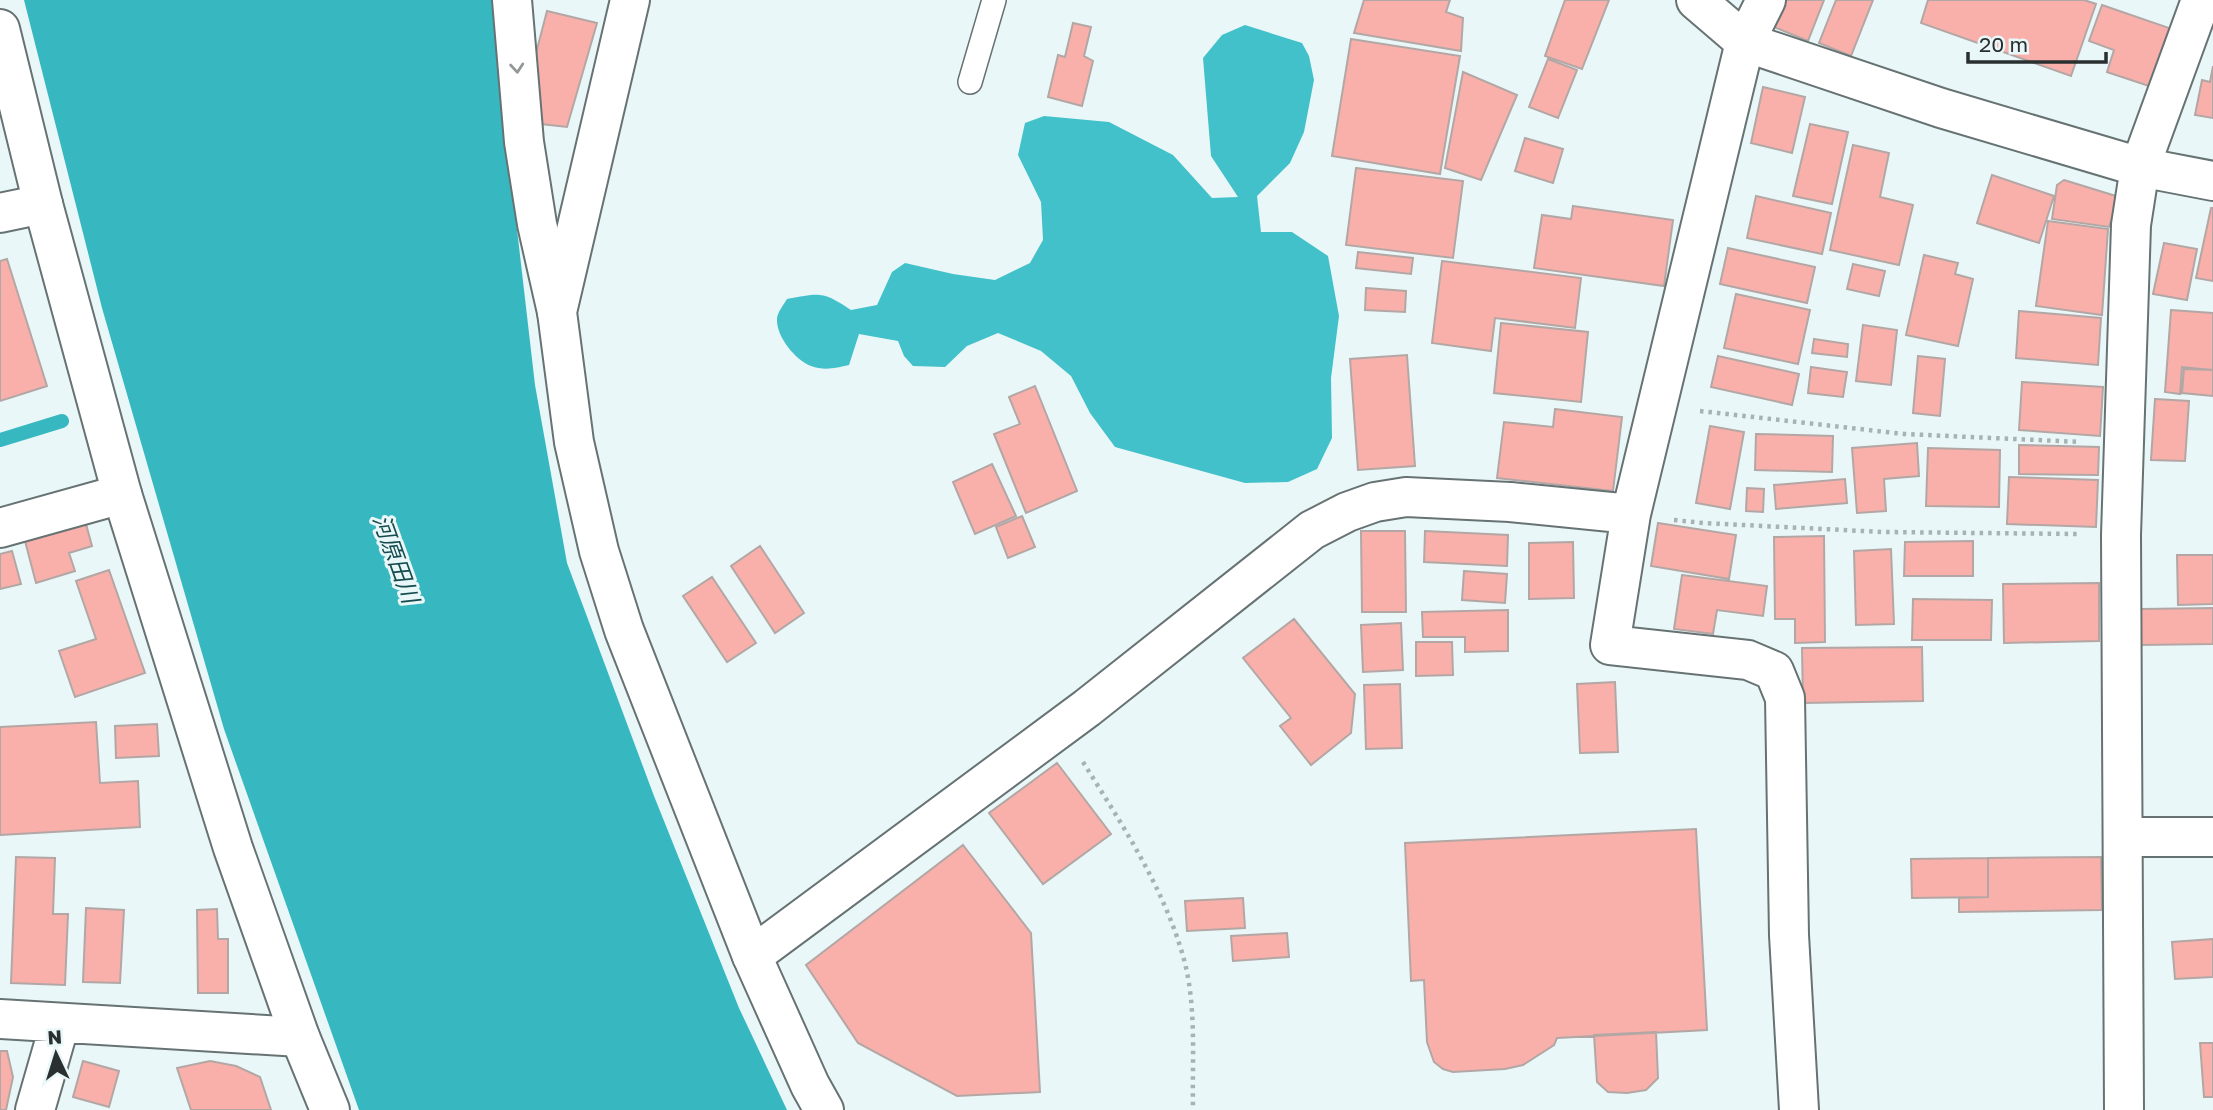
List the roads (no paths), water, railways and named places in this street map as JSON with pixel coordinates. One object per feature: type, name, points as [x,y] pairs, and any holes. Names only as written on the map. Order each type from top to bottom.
[{"type":"street","points":[[512,0],[524,142],[537,224],[557,313],[574,442],[599,551],[624,629],[752,956],[824,1110]]},
{"type":"street","points":[[557,313],[630,0]]},
{"type":"street","points":[[1696,0],[1745,43],[1941,108],[2140,167],[2213,181]]},
{"type":"street","points":[[1766,0],[1745,43],[1657,406],[1631,514],[1610,645],[1748,660],[1774,671],[1785,698],[1789,935],[1799,1110]]},
{"type":"street","points":[[2124,1110],[2122,535],[2131,225],[2140,167],[2201,0]]},
{"type":"street","points":[[0,29],[43,204],[122,494],[233,848],[300,1037],[330,1110]]},
{"type":"street","points":[[0,213],[43,204]]},
{"type":"street","points":[[0,528],[122,494]]},
{"type":"street","points":[[752,956],[1062,728],[1312,530],[1347,512],[1375,502],[1406,498],[1510,502],[1631,514]]},
{"type":"street","points":[[2123,837],[2213,837]]},
{"type":"street","points":[[0,1019],[300,1037]]},
{"type":"street","points":[[35,1110],[60,1023]]},
{"type":"lane","points":[[970,82],[994,0]]},
{"type":"water","name":"河原田川","points":[[24,0],[494,0],[504,117],[535,385],[567,563],[654,796],[739,1008],[787,1110],[359,1110],[224,729],[102,308]]},
{"type":"waterway","points":[[0,440],[62,421]]}]
